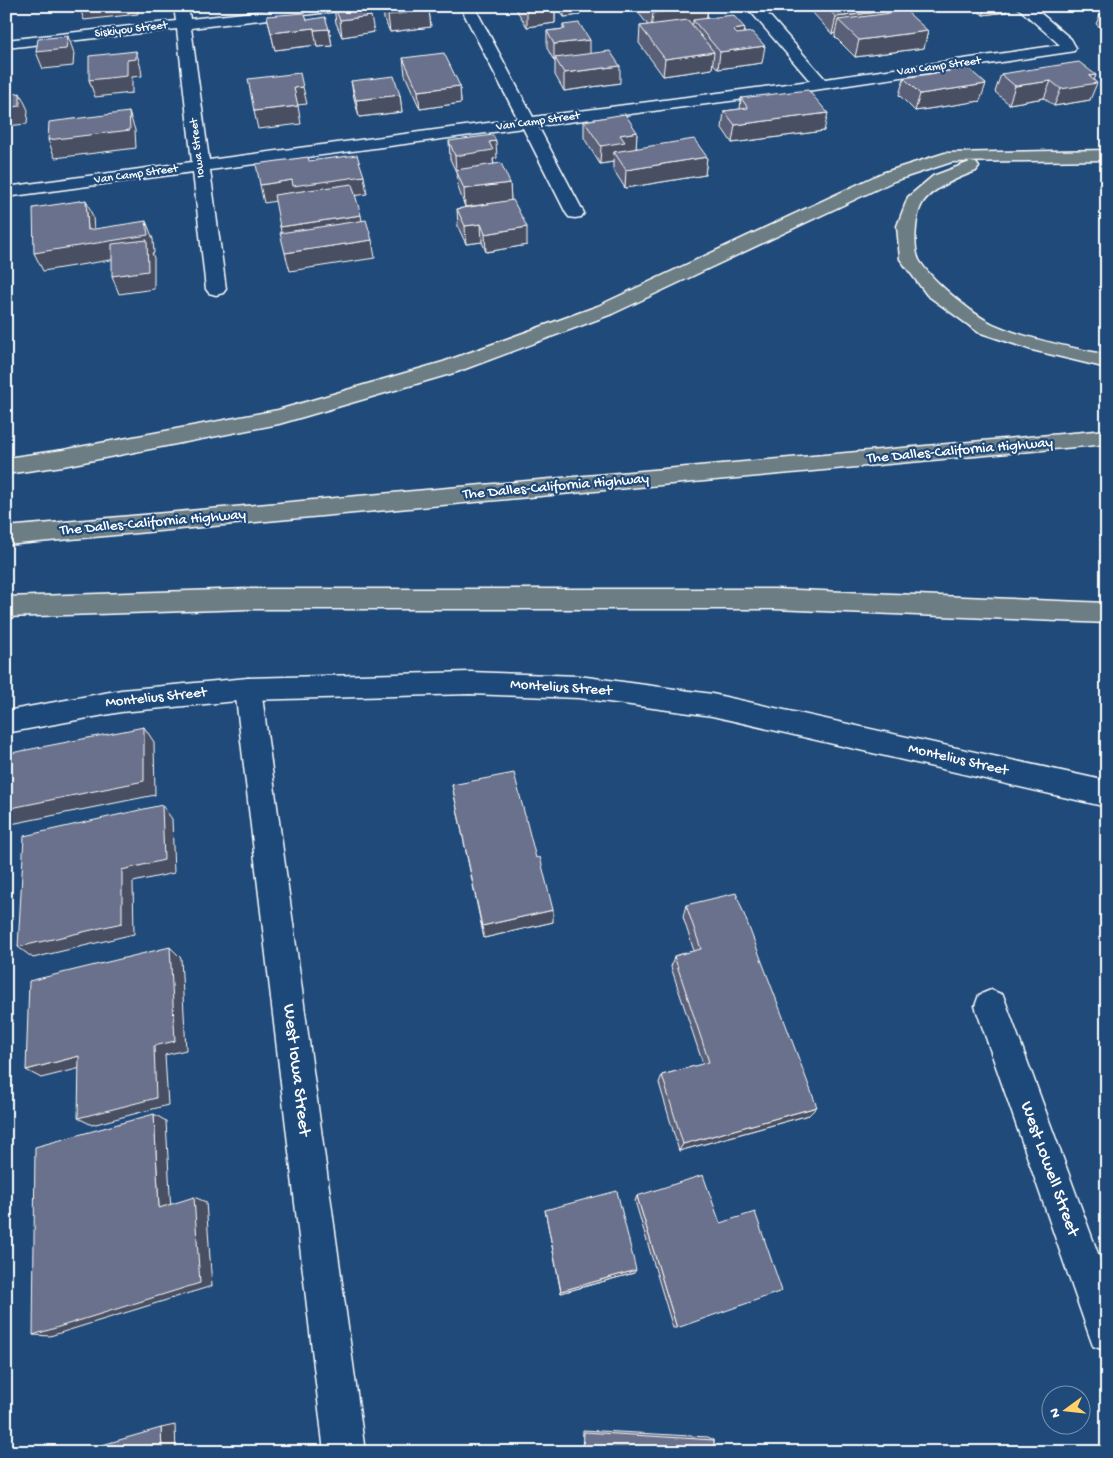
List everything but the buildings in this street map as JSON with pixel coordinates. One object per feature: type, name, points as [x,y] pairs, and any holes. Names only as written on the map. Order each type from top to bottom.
[{"type":"highway","points":[[1020,155],[974,165],[940,180],[914,201],[906,226],[909,259],[934,291],[985,328],[1039,346],[1107,362]]},
{"type":"highway","points":[[6,466],[64,458],[279,417],[450,367],[604,310],[888,177],[951,157],[1107,155]]},
{"type":"highway","name":"The Dalles-California Highway","points":[[6,536],[1107,437]]},
{"type":"highway","points":[[6,607],[248,599],[774,600],[1107,613]]},
{"type":"street","name":"Iowa Street","points":[[181,6],[199,166],[216,289]]},
{"type":"street","name":"Siskiyou Street","points":[[6,44],[346,6]]},
{"type":"street","points":[[467,6],[575,213]]},
{"type":"street","points":[[753,6],[820,84]]},
{"type":"street","name":"Van Camp Street","points":[[6,192],[820,84],[1069,48],[1066,42],[1023,6]]},
{"type":"street","name":"Montelius Street","points":[[6,722],[121,701],[248,689],[470,683],[579,687],[712,705],[1107,794]]},
{"type":"street","name":"West Iowa Street","points":[[248,689],[345,1452]]},
{"type":"street","name":"West Lowell Street","points":[[991,1006],[1107,1332]]}]
